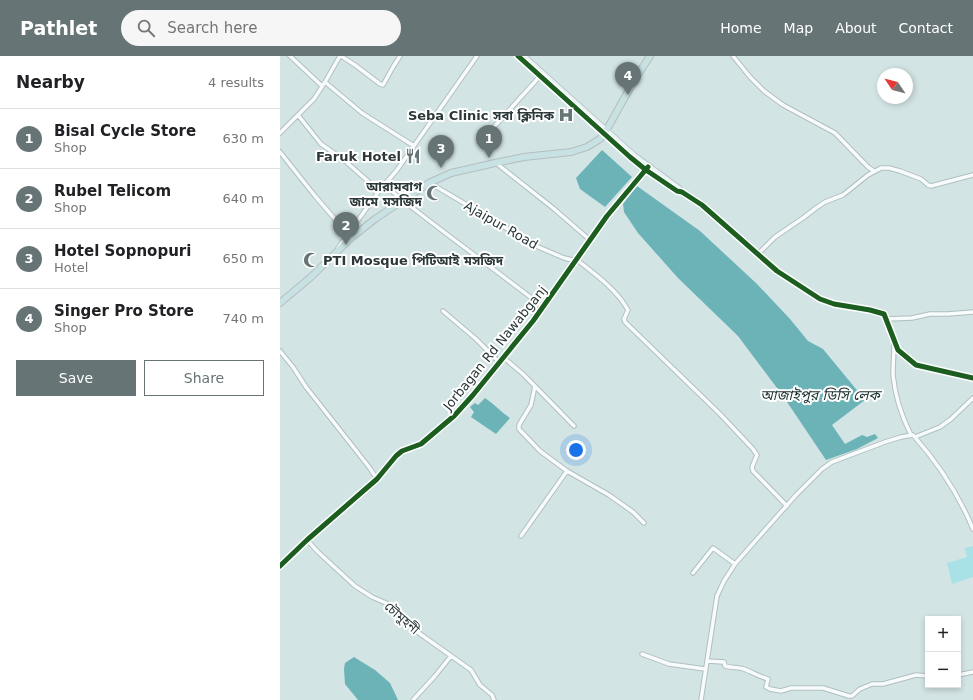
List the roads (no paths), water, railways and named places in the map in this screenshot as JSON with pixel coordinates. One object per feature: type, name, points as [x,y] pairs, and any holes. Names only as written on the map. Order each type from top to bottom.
[{"type":"highway","points":[[280,303],[311,277],[351,238],[375,219],[429,183],[451,173],[495,163],[524,157],[571,152],[587,147],[600,139],[635,78],[650,56]]},
{"type":"street","points":[[290,56],[322,86]]},
{"type":"street","points":[[280,133],[314,99],[340,56],[355,65],[380,84],[384,85],[400,56]]},
{"type":"street","points":[[335,254],[346,236],[414,146],[477,56]]},
{"type":"street","points":[[518,56],[541,74],[647,168],[679,188],[682,192],[702,205],[777,271],[820,299],[834,304],[884,314],[898,350],[916,365],[973,378]]},
{"type":"street","points":[[524,56],[541,74]]},
{"type":"street","points":[[733,56],[764,91],[783,105],[835,133],[868,167],[874,171]]},
{"type":"street","points":[[493,128],[541,74]]},
{"type":"street","points":[[325,82],[362,113],[414,146]]},
{"type":"street","points":[[298,115],[321,144],[344,160],[379,191]]},
{"type":"street","points":[[280,152],[340,225],[346,236]]},
{"type":"street","points":[[495,163],[553,208],[590,240]]},
{"type":"street","name":"Jorbagan Rd Nawabganj","points":[[280,566],[307,540],[377,479],[396,456],[402,451],[422,444],[454,416],[504,358],[543,307],[607,216],[647,168]]},
{"type":"street","points":[[758,254],[775,238],[816,208],[825,202],[843,195],[880,168],[889,168],[921,179],[931,186],[973,176]]},
{"type":"street","name":"Ajaipur Road","points":[[429,183],[536,246],[564,258],[577,260]]},
{"type":"street","points":[[384,185],[543,307]]},
{"type":"street","points":[[577,260],[616,295],[626,307],[628,310],[624,319],[625,322],[720,414],[753,449],[757,455],[752,467],[753,471],[787,506]]},
{"type":"street","points":[[443,311],[476,339],[500,363]]},
{"type":"street","points":[[886,319],[912,318],[930,314],[973,312]]},
{"type":"street","points":[[894,340],[893,374],[904,421],[913,436],[927,450],[947,478],[963,504],[973,528]]},
{"type":"street","points":[[280,351],[377,479]]},
{"type":"street","points":[[504,358],[535,386],[574,426]]},
{"type":"street","points":[[535,386],[531,405],[518,425],[519,430],[540,451],[568,471],[610,495],[633,512],[644,523]]},
{"type":"street","points":[[701,700],[717,596],[724,581],[735,564],[787,506],[822,469],[832,462],[885,442],[901,437],[913,436],[940,427],[951,420],[973,398]]},
{"type":"street","points":[[521,536],[568,471]]},
{"type":"street","name":"চৌমুহনী","points":[[307,540],[355,586],[395,609],[416,631],[471,670],[480,685],[492,695],[494,700]]},
{"type":"street","points":[[693,573],[713,548],[735,564]]},
{"type":"street","points":[[642,654],[669,664],[705,669]]},
{"type":"street","points":[[413,700],[451,656]]},
{"type":"street","points":[[707,661],[724,662],[725,666],[730,668],[744,669],[760,677],[768,679],[766,687],[770,689],[782,691],[790,688],[823,688],[849,696],[852,696],[860,689],[872,684],[883,684],[916,675],[925,676]]},
{"type":"street","points":[[961,674],[973,672]]},
{"type":"water","points":[[602,150],[632,177],[605,207],[580,189],[576,178]]},
{"type":"water","name":"আজাইপুর ডিসি লেক","points":[[637,186],[700,231],[757,284],[790,319],[808,341],[823,349],[865,400],[832,425],[845,444],[862,435],[867,437],[875,434],[878,438],[857,449],[826,460],[783,396],[738,336],[678,278],[638,233],[624,212],[623,204]]},
{"type":"water","points":[[485,398],[510,418],[496,434],[471,417],[474,412],[470,407],[475,403],[478,405]]},
{"type":"water","points":[[354,657],[375,670],[390,683],[398,700],[358,700],[345,684],[345,663]]},
{"type":"place","name":"Singer Pro Store","points":[[628,95]]},
{"type":"place","name":"Seba Clinic সবা ক্লিনিক","points":[[566,115]]},
{"type":"place","name":"Faruk Hotel","points":[[413,156]]},
{"type":"place","name":"Bisal Cycle Store","points":[[489,158]]},
{"type":"place","name":"Hotel Sopnopuri","points":[[441,168]]},
{"type":"place","name":"আরামবাগ জামে মসজিদ","points":[[434,193]]},
{"type":"place","name":"Rubel Telicom","points":[[346,245]]},
{"type":"place","name":"PTI Mosque পিটিআই মসজিদ","points":[[311,260]]}]
